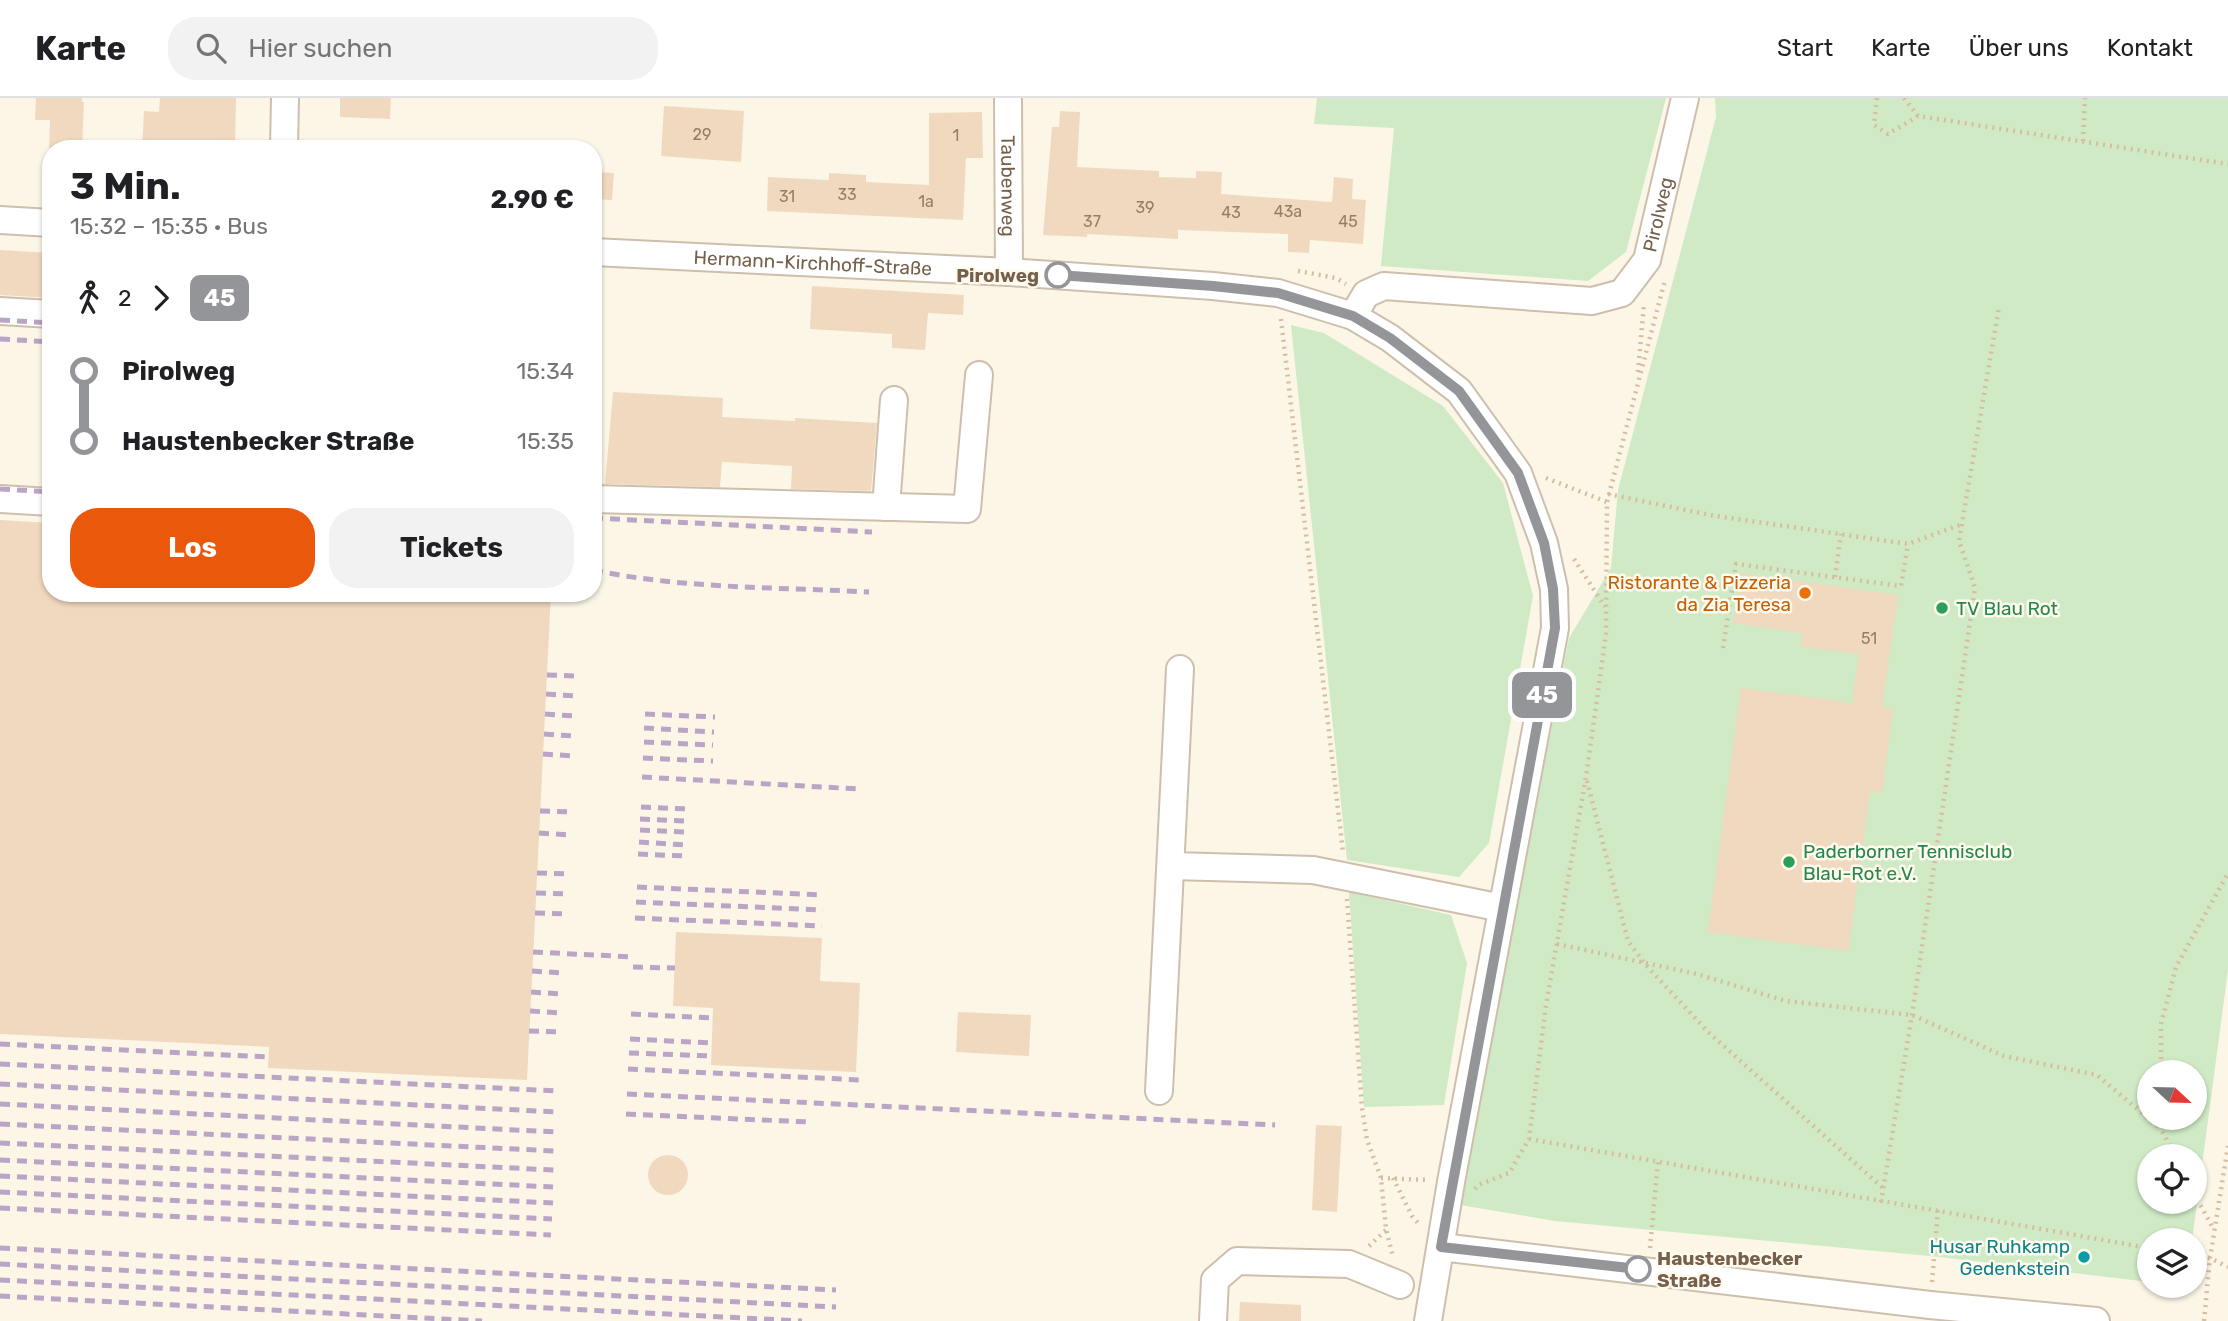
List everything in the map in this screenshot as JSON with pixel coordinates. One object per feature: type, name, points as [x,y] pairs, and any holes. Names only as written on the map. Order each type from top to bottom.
[{"type":"street","points":[[284,140],[285,98]]},
{"type":"street","name":"Taubenweg","points":[[1008,98],[1009,272]]},
{"type":"street","name":"Pirolweg","points":[[1353,316],[1366,294],[1384,286],[1592,301],[1622,293],[1647,260],[1685,98]]},
{"type":"street","points":[[0,220],[42,222]]},
{"type":"street","name":"Hermann-Kirchhoff-Straße","points":[[602,252],[1009,272],[1278,293],[1353,316],[1390,338],[1459,391],[1518,473],[1544,543],[1553,589],[1555,628],[1428,1321]]},
{"type":"street","points":[[0,311],[42,313]]},
{"type":"street","points":[[602,499],[967,509],[979,375]]},
{"type":"street","points":[[886,507],[894,400]]},
{"type":"street","points":[[0,499],[42,501]]},
{"type":"street","points":[[1159,1091],[1180,669]]},
{"type":"street","points":[[1172,866],[1313,870],[1502,908]]},
{"type":"street","points":[[1441,1247],[1930,1305],[2095,1321]]},
{"type":"street","points":[[1213,1321],[1215,1280],[1237,1261],[1349,1264],[1399,1286]]},
{"type":"path","points":[[1877,98],[1874,125],[1888,134],[1917,116],[2228,164]]},
{"type":"path","points":[[1904,98],[1917,116]]},
{"type":"path","points":[[2083,141],[2085,98]]},
{"type":"path","points":[[1472,1195],[1478,1185],[1509,1174],[1529,1139],[1546,1005],[1586,777],[1606,634],[1608,494],[1666,275]]},
{"type":"path","points":[[1278,293],[1345,876],[1362,1108],[1367,1140],[1381,1178],[1386,1229]]},
{"type":"path","points":[[1637,384],[1644,302]]},
{"type":"path","points":[[1881,1202],[1912,1016],[1975,588],[1959,541],[1998,307]]},
{"type":"path","points":[[1608,494],[1710,515],[1908,544],[1962,524]]},
{"type":"path","points":[[1835,577],[1841,534]]},
{"type":"path","points":[[1723,648],[1735,564],[1901,586],[1908,544]]},
{"type":"path","points":[[1586,777],[1628,941],[1645,964],[1708,1032],[1883,1188]]},
{"type":"path","points":[[2161,1060],[2161,1024],[2176,967],[2228,873]]},
{"type":"path","points":[[1556,944],[1697,974],[1786,1001],[1912,1016],[2004,1056],[2097,1074],[2137,1108]]},
{"type":"path","points":[[1529,1139],[2137,1246]]},
{"type":"path","points":[[2204,1321],[2210,1258],[2228,1146]]},
{"type":"path","points":[[1648,1270],[1658,1162]]},
{"type":"path","points":[[1393,1178],[1412,1216],[1441,1247]]},
{"type":"path","points":[[1930,1305],[1938,1210]]},
{"type":"path","points":[[2205,1214],[2214,1231]]},
{"type":"path","points":[[2207,1258],[2228,1267]]},
{"type":"green space","points":[[1317,98],[1666,98],[1626,252],[1588,281],[1381,266],[1394,128],[1314,124]]},
{"type":"green space","points":[[1715,98],[2228,98],[2228,970],[2207,1128],[2207,1060],[2137,1060],[2137,1130],[2207,1130],[2205,1144],[2137,1144],[2137,1214],[2196,1214],[2194,1228],[2137,1228],[2137,1281],[1940,1257],[1555,1221],[1454,1204],[1512,930],[1569,638],[1611,568],[1618,490],[1716,117]]},
{"type":"green space","points":[[1291,325],[1324,333],[1443,406],[1503,483],[1533,596],[1489,843],[1459,877],[1347,860]]},
{"type":"green space","points":[[1349,892],[1451,915],[1467,963],[1444,1105],[1364,1107]]},
{"type":"building","points":[[36,98],[82,98],[84,102],[82,140],[49,140],[50,120],[35,120]]},
{"type":"building","points":[[160,98],[236,98],[235,140],[142,140],[144,111],[159,112]]},
{"type":"building","points":[[340,98],[391,98],[390,119],[340,117]]},
{"type":"building","points":[[664,106],[744,111],[741,162],[661,156]]},
{"type":"building","points":[[1060,111],[1080,112],[1077,167],[1159,171],[1159,177],[1196,178],[1196,171],[1222,172],[1221,194],[1332,202],[1334,177],[1353,179],[1352,199],[1366,200],[1363,244],[1310,240],[1309,253],[1288,252],[1288,234],[1178,230],[1178,239],[1087,234],[1087,237],[1043,235],[1052,127],[1059,127]]},
{"type":"building","points":[[982,112],[983,158],[966,158],[963,220],[767,211],[768,177],[829,180],[829,173],[866,175],[866,182],[929,185],[929,113]]},
{"type":"building","points":[[602,172],[614,173],[612,200],[602,199]]},
{"type":"building","points":[[0,250],[42,252],[42,297],[0,295]]},
{"type":"building","points":[[812,286],[964,295],[963,315],[928,313],[925,350],[892,348],[892,334],[810,329]]},
{"type":"building","points":[[613,392],[723,398],[722,417],[877,423],[871,491],[791,489],[792,466],[722,462],[720,487],[605,484]]},
{"type":"building","points":[[0,520],[42,522],[42,602],[551,602],[527,1080],[268,1068],[269,1047],[0,1034]]},
{"type":"building","name":"Paderborner Tennisclub Blau-Rot e.V.","points":[[1740,573],[1898,595],[1882,707],[1893,709],[1882,793],[1870,791],[1848,951],[1708,932],[1741,688],[1852,703],[1859,654],[1801,647],[1802,633],[1733,623]]},
{"type":"building","points":[[676,932],[822,938],[820,981],[860,983],[856,1072],[711,1065],[713,1008],[673,1006]]},
{"type":"building","points":[[958,1012],[1031,1015],[1029,1056],[956,1052]]},
{"type":"building","points":[[1316,1125],[1342,1126],[1337,1212],[1312,1210]]},
{"type":"building","points":[[668,1155],[682,1161],[688,1175],[682,1189],[668,1195],[654,1189],[648,1175],[654,1161]]},
{"type":"building","points":[[1240,1302],[1301,1305],[1301,1321],[1239,1321]]},
{"type":"railway","points":[[0,320],[42,322]]},
{"type":"railway","points":[[0,339],[42,341]]},
{"type":"railway","points":[[0,489],[42,491]]},
{"type":"railway","points":[[602,518],[872,532]]},
{"type":"railway","points":[[602,572],[696,584],[869,592]]},
{"type":"railway","points":[[547,675],[577,676]]},
{"type":"railway","points":[[546,694],[576,696]]},
{"type":"railway","points":[[545,714],[575,716]]},
{"type":"railway","points":[[645,714],[715,717]]},
{"type":"railway","points":[[644,728],[714,732]]},
{"type":"railway","points":[[544,734],[574,736]]},
{"type":"railway","points":[[644,742],[713,745]]},
{"type":"railway","points":[[543,754],[574,756]]},
{"type":"railway","points":[[643,758],[713,761]]},
{"type":"railway","points":[[642,777],[859,789]]},
{"type":"railway","points":[[641,807],[688,809]]},
{"type":"railway","points":[[540,811],[571,812]]},
{"type":"railway","points":[[640,819],[686,821]]},
{"type":"railway","points":[[640,830],[686,832]]},
{"type":"railway","points":[[539,833],[570,835]]},
{"type":"railway","points":[[639,842],[685,845]]},
{"type":"railway","points":[[638,854],[685,856]]},
{"type":"railway","points":[[537,873],[568,874]]},
{"type":"railway","points":[[637,887],[823,895]]},
{"type":"railway","points":[[536,893],[567,894]]},
{"type":"railway","points":[[636,902],[823,910]]},
{"type":"railway","points":[[535,913],[566,914]]},
{"type":"railway","points":[[635,918],[822,926]]},
{"type":"railway","points":[[533,952],[634,957]]},
{"type":"railway","points":[[633,967],[675,968]]},
{"type":"railway","points":[[532,971],[563,973]]},
{"type":"railway","points":[[531,992],[562,994]]},
{"type":"railway","points":[[530,1011],[562,1013]]},
{"type":"railway","points":[[631,1014],[713,1018]]},
{"type":"railway","points":[[529,1031],[561,1032]]},
{"type":"railway","points":[[630,1039],[712,1043]]},
{"type":"railway","points":[[0,1044],[268,1057]]},
{"type":"railway","points":[[629,1053],[711,1056]]},
{"type":"railway","points":[[0,1064],[558,1091]]},
{"type":"railway","points":[[628,1069],[861,1080]]},
{"type":"railway","points":[[0,1084],[557,1112]]},
{"type":"railway","points":[[627,1094],[1275,1125]]},
{"type":"railway","points":[[0,1104],[556,1132]]},
{"type":"railway","points":[[626,1114],[809,1122]]},
{"type":"railway","points":[[0,1124],[555,1151]]},
{"type":"railway","points":[[0,1143],[554,1170]]},
{"type":"railway","points":[[0,1160],[553,1187]]},
{"type":"railway","points":[[0,1176],[553,1203]]},
{"type":"railway","points":[[0,1192],[552,1219]]},
{"type":"railway","points":[[0,1208],[551,1235]]},
{"type":"railway","points":[[0,1248],[836,1290]]},
{"type":"railway","points":[[0,1264],[836,1307]]},
{"type":"railway","points":[[0,1280],[802,1321]]},
{"type":"railway","points":[[0,1296],[482,1321]]},
{"type":"bus line","name":"45","points":[[1058,275],[1278,293],[1353,316],[1390,338],[1459,391],[1518,473],[1544,543],[1553,589],[1555,628],[1441,1247],[1638,1269]]},
{"type":"place","name":"Pirolweg","points":[[1058,275]]},
{"type":"place","name":"Ristorante & Pizzeria da Zia Teresa","points":[[1805,593]]},
{"type":"place","name":"TV Blau Rot","points":[[1942,608]]},
{"type":"place","name":"Paderborner Tennisclub Blau-Rot e.V.","points":[[1789,862]]},
{"type":"place","name":"Husar Ruhkamp Gedenkstein","points":[[2084,1257]]},
{"type":"place","name":"Haustenbecker Straße","points":[[1638,1269]]}]
